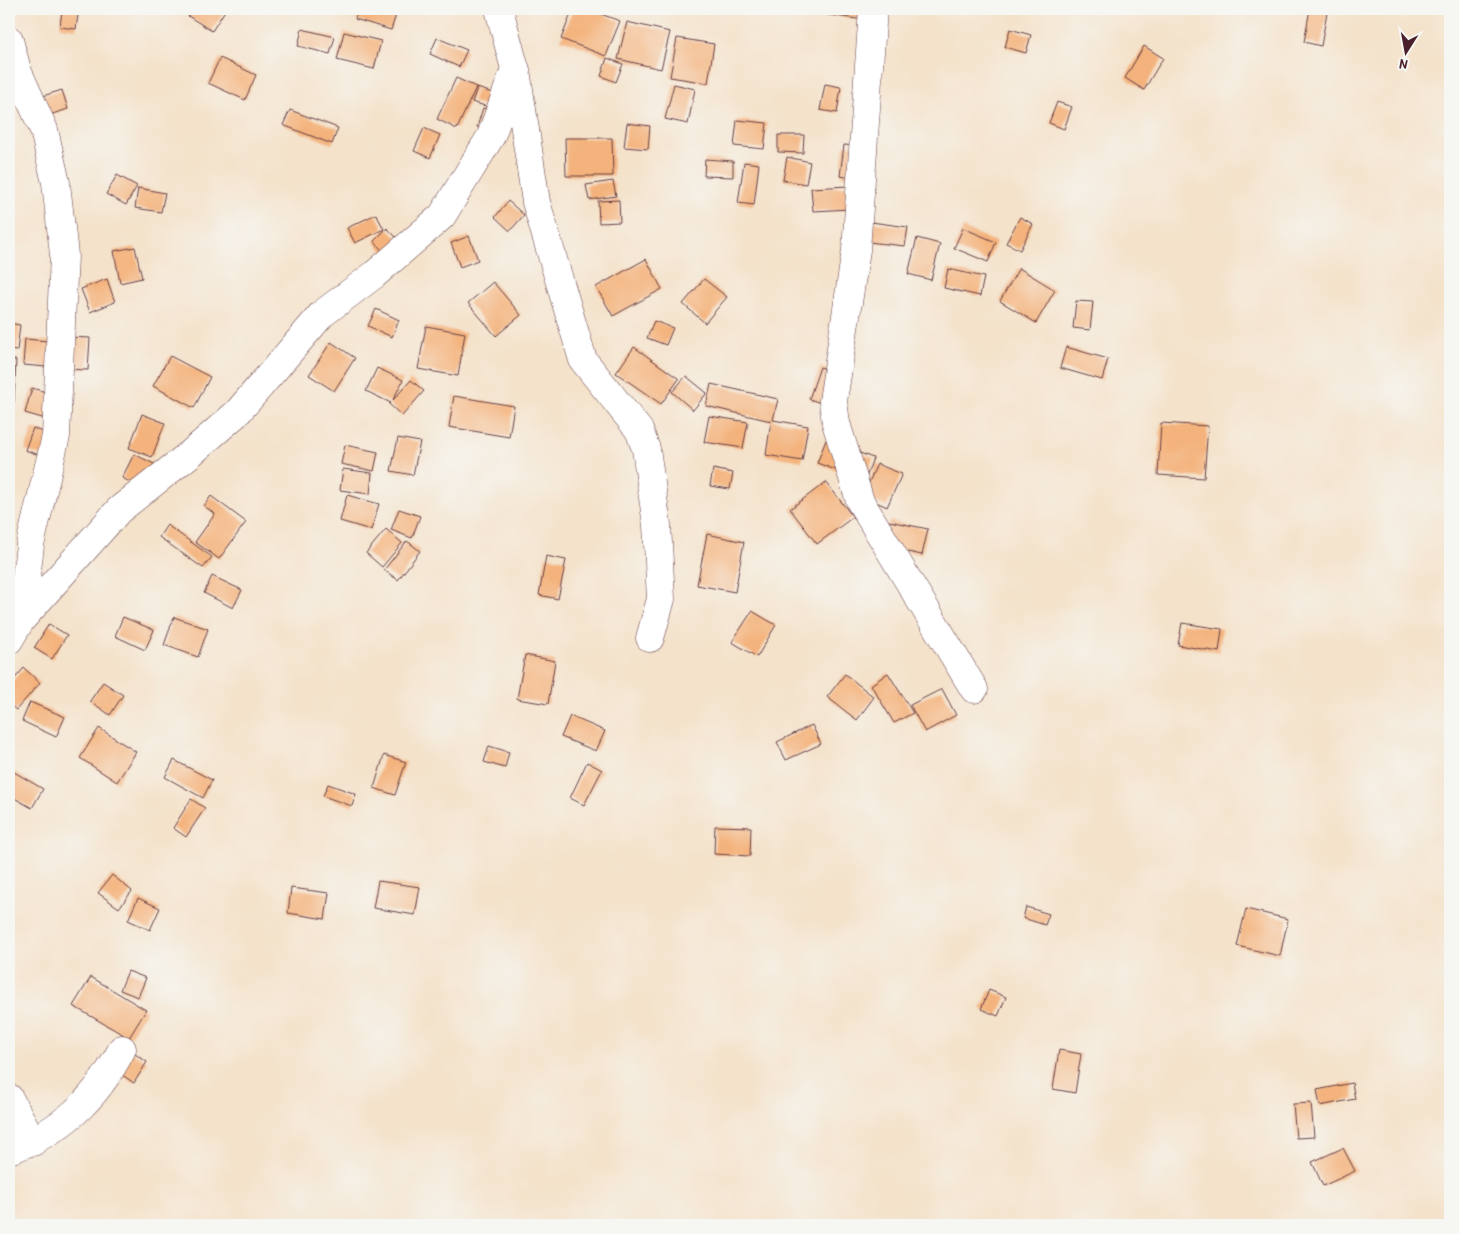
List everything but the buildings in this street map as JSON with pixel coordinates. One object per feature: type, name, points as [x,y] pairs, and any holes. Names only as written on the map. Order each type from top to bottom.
[{"type":"street","points":[[499,9],[515,68],[536,202],[582,360],[639,430],[646,449],[656,525],[661,599],[650,638]]},
{"type":"street","points":[[873,9],[856,250],[833,401],[836,423],[860,501],[974,689]]},
{"type":"street","points":[[9,40],[13,72],[44,130],[56,183],[64,255],[56,436],[30,545],[15,630]]},
{"type":"street","points":[[15,630],[119,510],[190,454],[237,413],[322,314],[374,275],[442,216],[491,136],[515,68]]},
{"type":"street","points":[[9,1098],[21,1146],[72,1116],[108,1076],[122,1049]]}]
